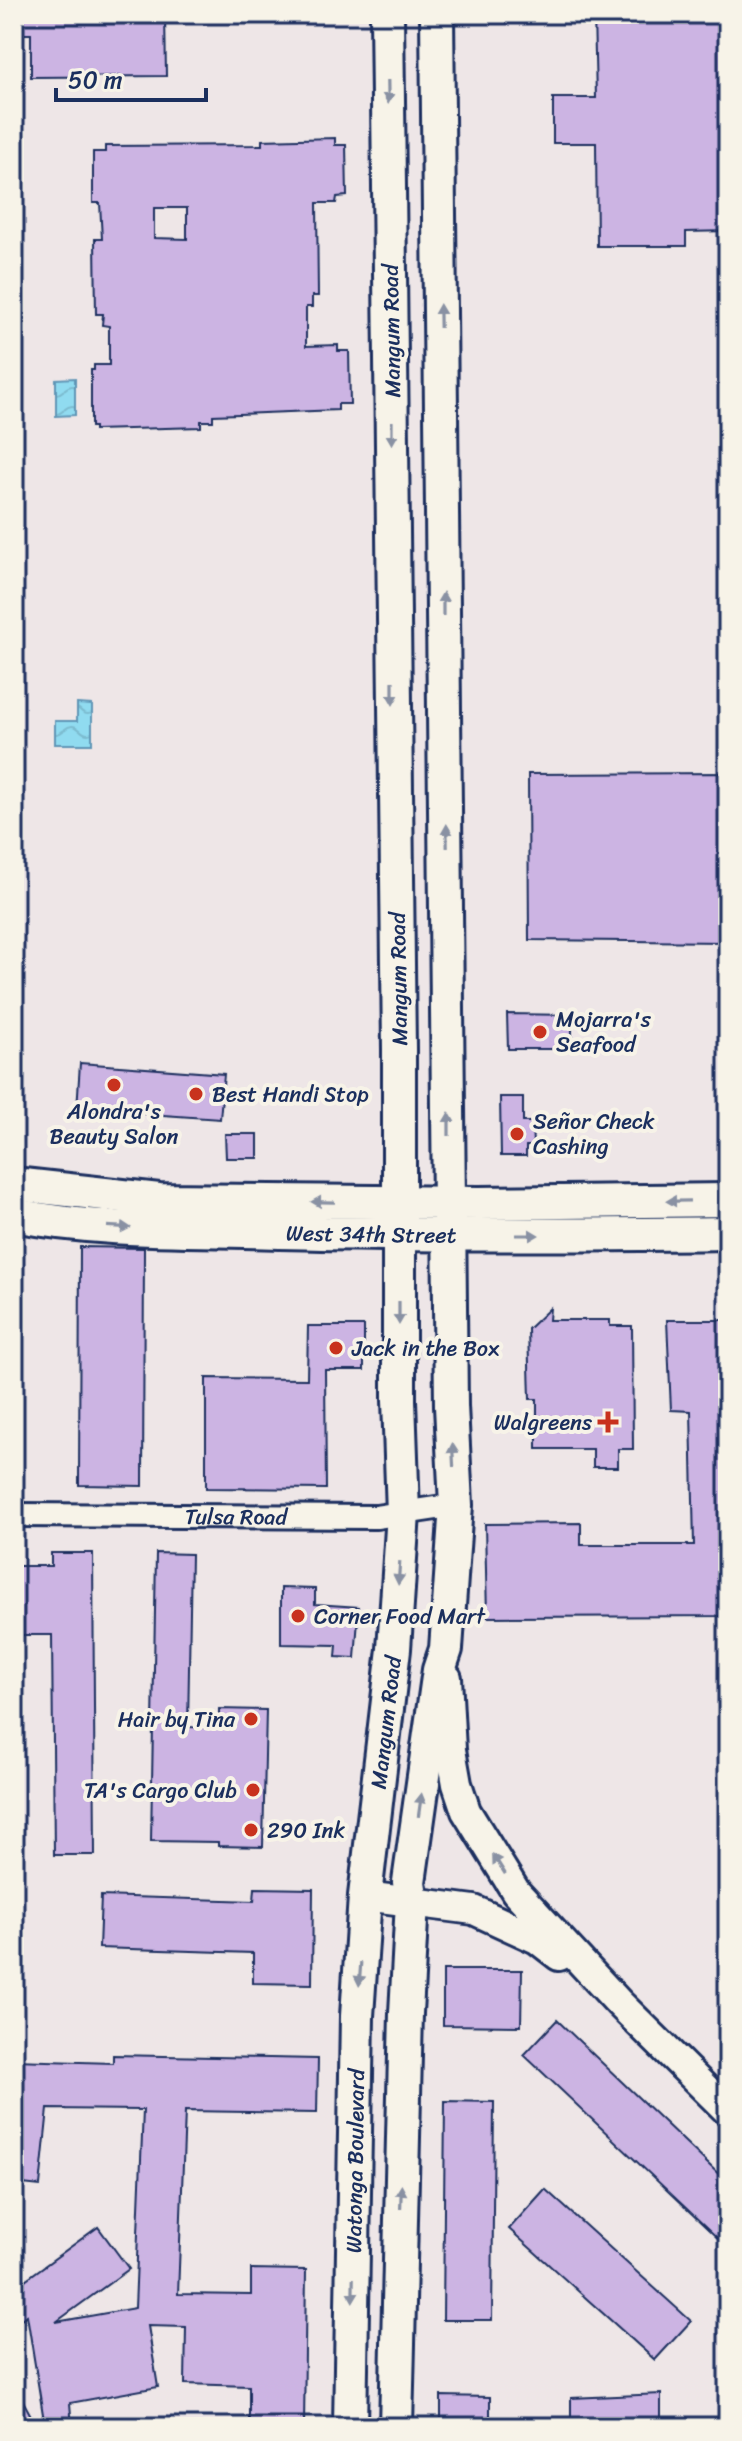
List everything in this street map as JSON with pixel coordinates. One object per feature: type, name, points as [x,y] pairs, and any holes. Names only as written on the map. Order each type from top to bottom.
[{"type":"main road","name":"Mangum Road","points":[[365,1896],[394,1649],[403,1513],[399,1400],[400,1202],[387,14]]},
{"type":"main road","name":"Mangum Road","points":[[412,1902],[409,1882],[414,1843],[439,1670],[446,1649],[456,1505],[451,1406],[437,14]]},
{"type":"main road","points":[[392,355],[441,353]]},
{"type":"main road","points":[[396,879],[447,880]]},
{"type":"main road","name":"West 34th Street","points":[[14,1184],[159,1200],[728,1200]]},
{"type":"main road","points":[[68,1224],[71,1192]]},
{"type":"main road","name":"West 34th Street","points":[[14,1215],[68,1224],[177,1230],[400,1235],[728,1233]]},
{"type":"main road","name":"Watonga Boulevard","points":[[350,2427],[357,2016],[365,1896]]},
{"type":"main road","points":[[396,2427],[406,2013],[412,1902]]},
{"type":"street","name":"Tulsa Road","points":[[14,1515],[376,1517],[456,1505]]},
{"type":"street","name":"Mangum Road","points":[[446,1649],[451,1750],[466,1811],[516,1892],[619,2003],[728,2111]]},
{"type":"street","name":"Mangum Road","points":[[365,1896],[474,1910],[537,1939],[619,2003]]},
{"type":"water","points":[[75,378],[75,415],[56,416],[56,379]]},
{"type":"water","points":[[77,704],[92,705],[92,744],[55,744],[55,721],[77,721]]},
{"type":"building","points":[[20,14],[165,14],[166,76],[31,77],[31,34],[20,34]]},
{"type":"building","points":[[594,14],[728,14],[728,231],[686,232],[686,246],[597,246],[596,143],[553,143],[553,98],[596,98]]},
{"type":"building","points":[[335,138],[335,145],[346,145],[347,196],[337,197],[336,203],[317,203],[318,296],[312,296],[312,307],[306,307],[306,346],[338,345],[338,351],[349,351],[350,404],[338,404],[338,410],[213,415],[213,421],[201,421],[201,427],[94,430],[91,427],[91,370],[94,370],[94,365],[109,365],[109,326],[102,325],[103,314],[96,314],[95,239],[102,239],[100,203],[93,203],[93,152],[105,152],[105,146],[262,145],[262,140]],"holes":[[[154,208],[187,208],[187,239],[154,238]]]},
{"type":"building","points":[[728,773],[726,942],[529,940],[528,774]]},
{"type":"building","name":"Mojarra's Seafood","points":[[507,1014],[572,1015],[572,1049],[508,1049]]},
{"type":"building","points":[[80,1063],[224,1074],[220,1119],[77,1109]]},
{"type":"building","name":"Señor Check Cashing","points":[[500,1097],[523,1097],[523,1122],[532,1122],[533,1146],[526,1146],[526,1156],[501,1156]]},
{"type":"building","points":[[225,1134],[258,1134],[258,1158],[226,1158]]},
{"type":"building","points":[[80,1247],[144,1248],[143,1486],[79,1485]]},
{"type":"building","name":"Walgreens","points":[[550,1308],[549,1320],[610,1320],[610,1326],[632,1326],[633,1449],[618,1449],[618,1467],[593,1467],[593,1449],[537,1449],[537,1399],[530,1399],[528,1329]]},
{"type":"building","points":[[667,1320],[728,1320],[728,1616],[487,1617],[485,1524],[581,1523],[581,1545],[694,1545],[691,1411],[671,1410]]},
{"type":"building","points":[[308,1326],[364,1326],[364,1370],[325,1370],[326,1489],[206,1488],[206,1378],[307,1379]]},
{"type":"building","points":[[51,1553],[93,1553],[95,1855],[54,1855],[52,1635],[14,1635],[14,1566],[51,1566]]},
{"type":"building","points":[[156,1553],[191,1554],[188,1727],[219,1728],[219,1709],[266,1710],[263,1847],[218,1846],[218,1842],[151,1841]]},
{"type":"building","points":[[281,1588],[315,1589],[315,1604],[359,1607],[355,1658],[336,1657],[337,1645],[281,1644]]},
{"type":"building","points":[[255,1888],[313,1889],[312,1984],[253,1983],[253,1953],[99,1948],[101,1896],[254,1901]]},
{"type":"building","points":[[443,1970],[522,1970],[521,2026],[443,2025]]},
{"type":"building","points":[[557,2020],[728,2183],[728,2248],[524,2055]]},
{"type":"building","points":[[113,2055],[318,2059],[317,2113],[185,2111],[178,2294],[251,2295],[251,2269],[306,2270],[304,2427],[249,2427],[249,2386],[185,2384],[186,2327],[148,2326],[158,2387],[70,2403],[72,2427],[45,2427],[27,2315],[14,2324],[14,2288],[98,2227],[129,2269],[56,2322],[135,2308],[143,2110],[48,2109],[40,2186],[14,2183],[14,2060],[113,2063]]},
{"type":"building","points":[[445,2101],[494,2102],[492,2320],[443,2320]]},
{"type":"building","points":[[545,2189],[691,2321],[655,2360],[509,2229]]},
{"type":"building","points":[[14,2384],[37,2427],[14,2427]]},
{"type":"building","points":[[661,2394],[661,2427],[571,2427],[571,2398]]},
{"type":"building","points":[[441,2396],[490,2397],[490,2427],[441,2427]]},
{"type":"place","name":"Mojarra's Seafood","points":[[540,1032]]},
{"type":"place","name":"Alondra's Beauty Salon","points":[[114,1085]]},
{"type":"place","name":"Best Handi Stop","points":[[196,1094]]},
{"type":"place","name":"Señor Check Cashing","points":[[517,1134]]},
{"type":"place","name":"Jack in the Box","points":[[336,1348]]},
{"type":"place","name":"Walgreens","points":[[608,1422]]},
{"type":"place","name":"Corner Food Mart","points":[[298,1616]]},
{"type":"place","name":"Hair by Tina","points":[[251,1719]]},
{"type":"place","name":"TA's Cargo Club","points":[[253,1790]]},
{"type":"place","name":"290 Ink","points":[[251,1830]]}]
